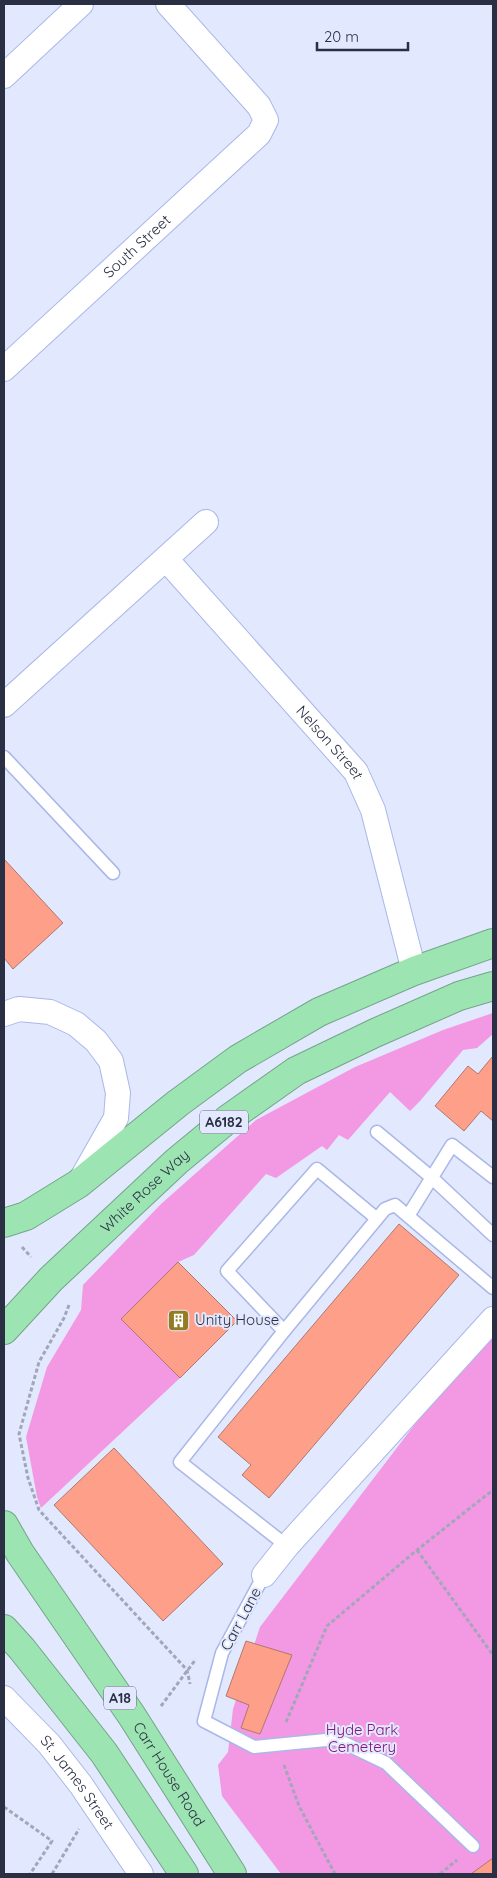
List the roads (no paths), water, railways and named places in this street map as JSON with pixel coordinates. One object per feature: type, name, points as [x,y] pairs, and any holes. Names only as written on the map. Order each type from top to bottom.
[{"type":"highway","name":"A6182","points":[[4,1223],[26,1216],[78,1184],[238,1059],[318,1012],[414,971],[493,943]]},
{"type":"highway","name":"White Rose Way","points":[[4,1330],[51,1279],[178,1161],[228,1119],[296,1071],[459,996],[493,986]]},
{"type":"highway","name":"Carr House Road","points":[[4,1525],[20,1553],[132,1716],[232,1874]]},
{"type":"highway","points":[[4,1629],[104,1753],[184,1874]]},
{"type":"street","points":[[4,76],[81,4]]},
{"type":"street","name":"South Street","points":[[4,369],[259,134],[266,120],[259,106],[168,4]]},
{"type":"street","points":[[4,705],[206,522]]},
{"type":"street","name":"Nelson Street","points":[[166,559],[356,772],[373,810],[414,971]]},
{"type":"street","points":[[4,1014],[19,1009],[50,1012],[76,1024],[96,1041],[111,1061],[118,1093],[116,1118],[78,1184]]},
{"type":"street","name":"Carr Lane","points":[[264,1575],[287,1546],[493,1319]]},
{"type":"street","name":"St. James Street","points":[[4,1698],[49,1744],[81,1785],[141,1874]]},
{"type":"lane","points":[[4,758],[113,873]]},
{"type":"lane","points":[[377,1132],[431,1177],[493,1235]]},
{"type":"lane","points":[[408,1216],[452,1145],[493,1177]]},
{"type":"lane","points":[[284,1331],[227,1271],[317,1169],[376,1218]]},
{"type":"lane","points":[[287,1546],[180,1462],[284,1331],[376,1218],[385,1208],[395,1205],[493,1288]]},
{"type":"lane","name":"Carr Lane","points":[[264,1575],[222,1653],[204,1721],[254,1747],[336,1739],[386,1762],[473,1846]]},
{"type":"place","name":"Unity House","points":[[179,1320]]},
{"type":"park label","name":"Hyde Park Cemetery","points":[[362,1738]]}]
